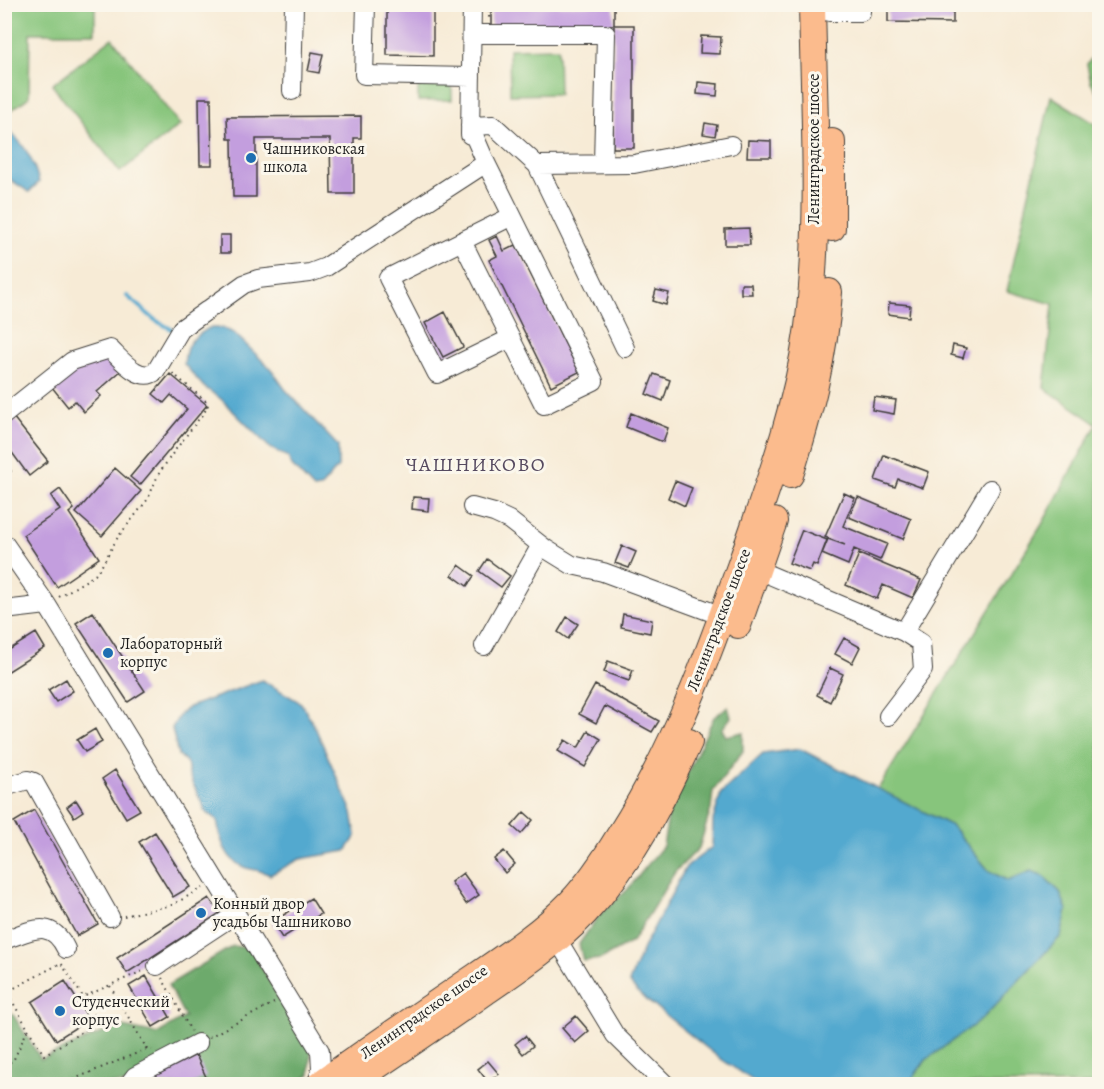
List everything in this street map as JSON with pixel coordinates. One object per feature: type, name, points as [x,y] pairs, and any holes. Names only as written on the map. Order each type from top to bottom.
[{"type":"highway","name":"Ленинградское шоссе","points":[[318,1084],[352,1073],[499,982],[557,939],[584,914],[611,882],[633,851],[660,803],[712,688],[758,570],[806,425],[826,328],[831,256],[832,189],[823,7]]},
{"type":"highway","name":"Ленинградское шоссе","points":[[352,1073],[554,917],[580,892],[612,848],[648,788],[692,691],[722,616],[778,455],[805,345],[815,223],[823,7]]},
{"type":"street","points":[[292,91],[294,4]]},
{"type":"street","points":[[366,4],[364,75],[471,77]]},
{"type":"street","points":[[469,173],[472,4]]},
{"type":"street","points":[[823,7],[861,12],[861,4]]},
{"type":"street","points":[[472,34],[606,34],[603,164]]},
{"type":"street","points":[[470,126],[492,125],[537,165],[625,348]]},
{"type":"street","points":[[462,241],[544,405],[594,381],[470,126]]},
{"type":"street","points":[[537,165],[634,164],[731,145]]},
{"type":"street","points":[[4,415],[72,361],[110,349],[137,372],[144,376],[153,374],[181,329],[244,284],[258,279],[301,275],[326,267],[486,163]]},
{"type":"street","points":[[511,339],[437,374],[388,278],[512,216]]},
{"type":"street","points":[[904,632],[990,489]]},
{"type":"street","points":[[472,507],[509,520],[572,565],[603,572],[722,616]]},
{"type":"street","points":[[4,543],[47,604],[320,1051],[321,1069],[318,1084]]},
{"type":"street","points":[[484,646],[541,545]]},
{"type":"street","points":[[758,570],[904,632],[921,643],[923,670],[888,716]]},
{"type":"street","points":[[4,610],[47,604]]},
{"type":"street","points":[[4,787],[28,780],[34,782],[110,917]]},
{"type":"street","points":[[157,966],[236,914]]},
{"type":"street","points":[[4,940],[44,928],[53,931],[66,949]]},
{"type":"street","points":[[557,939],[615,1035],[665,1084]]},
{"type":"street","points":[[129,1084],[135,1076],[198,1043]]},
{"type":"street","points":[[320,1051],[336,1059],[352,1073]]},
{"type":"path","points":[[47,604],[95,575],[118,537],[148,499],[158,475],[208,407],[207,402],[161,363]]},
{"type":"path","points":[[110,917],[172,905],[216,881]]},
{"type":"path","points":[[61,963],[83,997],[99,1022],[44,1055],[7,992],[61,963]]},
{"type":"path","points":[[83,997],[157,966],[164,983],[198,1043],[287,997]]},
{"type":"path","points":[[110,986],[147,1049]]},
{"type":"path","points":[[4,1064],[13,1061],[28,1029]]},
{"type":"path","points":[[62,1084],[147,1049],[173,1056]]},
{"type":"green space","points":[[5,4],[95,5],[95,33],[30,33],[29,97],[5,115]]},
{"type":"green space","points":[[1099,16],[1099,95],[1091,83],[1087,64],[1098,50]]},
{"type":"green space","points":[[112,38],[180,125],[120,172],[52,85]]},
{"type":"green space","points":[[558,48],[559,94],[510,95],[509,49]]},
{"type":"green space","points":[[418,79],[452,79],[452,100],[418,101]]},
{"type":"green space","points":[[1051,96],[1100,127],[1099,1084],[908,1084],[926,1060],[982,1019],[1061,936],[1067,910],[1031,871],[1009,881],[989,871],[952,826],[878,789],[1041,526],[1097,424],[1044,388],[1053,304],[1007,291]]},
{"type":"green space","points":[[728,707],[731,717],[722,729],[726,736],[743,732],[743,751],[713,791],[711,809],[699,848],[675,872],[632,942],[601,959],[583,961],[579,944],[600,914],[627,890],[663,846],[669,811],[714,717]]},
{"type":"green space","points":[[233,946],[250,948],[311,1050],[310,1074],[296,1084],[5,1084],[5,1054],[9,1052],[5,1040],[5,1009],[14,1016],[41,1059],[118,1026],[157,1034],[185,1017],[168,985]]},
{"type":"water","points":[[5,128],[22,145],[34,167],[39,182],[29,192],[5,176]]},
{"type":"water","points":[[209,328],[222,328],[234,333],[271,369],[285,389],[338,446],[338,467],[320,488],[314,489],[292,466],[288,457],[270,448],[221,399],[204,387],[184,364],[190,342]]},
{"type":"water","points":[[262,680],[301,703],[315,727],[352,812],[356,836],[346,851],[300,859],[270,875],[239,865],[228,855],[222,842],[217,820],[206,812],[188,773],[186,762],[178,755],[172,728],[180,714],[189,707]]},
{"type":"water","points":[[800,749],[952,826],[989,871],[1008,881],[1031,871],[1042,875],[1060,892],[1067,910],[1061,936],[982,1019],[926,1060],[908,1084],[758,1084],[718,1057],[638,993],[629,982],[643,948],[686,867],[712,847],[713,820],[721,793],[763,754]]},
{"type":"building","points":[[888,4],[953,4],[953,23],[888,22]]},
{"type":"building","points":[[387,5],[433,6],[433,56],[387,55]]},
{"type":"building","points":[[614,5],[614,25],[491,27],[491,7]]},
{"type":"building","points":[[614,25],[634,25],[634,148],[613,148]]},
{"type":"building","points":[[701,36],[721,37],[720,54],[700,53]]},
{"type":"building","points":[[312,52],[323,54],[319,73],[308,71]]},
{"type":"building","points":[[698,82],[718,84],[717,96],[697,94]]},
{"type":"building","points":[[199,98],[211,98],[212,165],[200,165]]},
{"type":"building","points":[[361,116],[361,138],[354,138],[354,194],[331,194],[330,139],[256,139],[256,197],[233,197],[232,139],[228,139],[227,117]]},
{"type":"building","points":[[705,123],[717,125],[715,136],[703,134]]},
{"type":"building","points":[[748,140],[771,141],[771,157],[747,157]]},
{"type":"building","points":[[749,228],[750,245],[725,245],[725,229]]},
{"type":"building","points":[[220,235],[230,235],[230,253],[220,253]]},
{"type":"building","points":[[497,236],[504,251],[516,245],[579,372],[551,386],[489,260],[497,256],[489,240]]},
{"type":"building","points":[[741,284],[751,284],[752,294],[741,294]]},
{"type":"building","points":[[656,290],[669,293],[666,305],[653,301]]},
{"type":"building","points":[[889,303],[910,305],[909,317],[888,314]]},
{"type":"building","points":[[445,312],[463,347],[443,357],[425,323]]},
{"type":"building","points":[[953,345],[966,348],[963,358],[951,355]]},
{"type":"building","points":[[110,356],[124,368],[97,392],[101,396],[84,412],[75,401],[68,407],[51,386],[78,367]]},
{"type":"building","points":[[170,374],[207,405],[140,485],[130,477],[187,409],[171,395],[164,403],[153,394]]},
{"type":"building","points":[[654,374],[670,380],[663,401],[646,394]]},
{"type":"building","points":[[874,397],[896,400],[894,414],[872,410]]},
{"type":"building","points":[[631,413],[668,428],[663,442],[626,427]]},
{"type":"building","points":[[13,417],[48,461],[29,476],[5,443],[5,424]]},
{"type":"building","points":[[884,455],[929,472],[923,488],[898,479],[895,487],[875,480]]},
{"type":"building","points":[[4,463],[11,471],[4,476]]},
{"type":"building","points":[[115,468],[141,491],[102,536],[76,513]]},
{"type":"building","points":[[675,481],[692,488],[685,506],[668,498]]},
{"type":"building","points":[[60,489],[74,509],[69,513],[99,558],[57,587],[23,535],[60,510],[51,496]]},
{"type":"building","points":[[844,493],[855,498],[843,526],[887,544],[880,560],[854,549],[848,565],[822,554],[828,539],[845,545],[825,537]]},
{"type":"building","points":[[413,497],[429,498],[428,511],[412,509]]},
{"type":"building","points":[[858,497],[911,519],[903,539],[849,517]]},
{"type":"building","points":[[802,530],[827,540],[817,566],[813,564],[810,571],[789,563]]},
{"type":"building","points":[[622,546],[636,552],[629,568],[615,563]]},
{"type":"building","points":[[859,554],[921,580],[913,598],[883,585],[877,599],[846,585]]},
{"type":"building","points":[[487,559],[510,576],[501,587],[479,571]]},
{"type":"building","points":[[459,565],[474,576],[467,586],[452,575]]},
{"type":"building","name":"Лабораторный корпус","points":[[93,612],[145,691],[128,702],[76,623]]},
{"type":"building","points":[[623,614],[652,620],[650,633],[621,627]]},
{"type":"building","points":[[567,617],[578,624],[568,639],[558,632]]},
{"type":"building","points":[[36,633],[45,648],[7,672],[4,669],[4,653]]},
{"type":"building","points":[[844,638],[860,647],[852,663],[835,654]]},
{"type":"building","points":[[608,661],[633,670],[629,681],[604,672]]},
{"type":"building","points":[[830,668],[843,674],[830,702],[817,695]]},
{"type":"building","points":[[66,679],[73,691],[56,702],[48,690]]},
{"type":"building","points":[[595,685],[659,721],[652,732],[605,706],[596,723],[579,714]]},
{"type":"building","points":[[95,729],[102,742],[85,752],[77,740]]},
{"type":"building","points":[[588,731],[601,739],[585,767],[558,751],[565,740],[578,748]]},
{"type":"building","points":[[115,770],[140,810],[126,818],[102,779]]},
{"type":"building","points":[[76,800],[83,811],[74,817],[67,807]]},
{"type":"building","points":[[34,810],[98,924],[77,936],[14,822]]},
{"type":"building","points":[[524,812],[533,820],[521,834],[512,826]]},
{"type":"building","points":[[155,832],[190,887],[173,897],[139,842]]},
{"type":"building","points":[[504,851],[515,864],[505,873],[494,859]]},
{"type":"building","points":[[463,873],[479,895],[466,904],[451,882]]},
{"type":"building","points":[[209,898],[220,913],[127,973],[117,958]]},
{"type":"building","points":[[311,898],[321,914],[282,938],[272,922]]},
{"type":"building","points":[[146,976],[170,1017],[153,1027],[129,986]]},
{"type":"building","name":"Студенческий корпус","points":[[65,981],[89,1019],[56,1040],[32,1002]]},
{"type":"building","points":[[576,1016],[589,1031],[575,1043],[562,1028]]},
{"type":"building","points":[[525,1036],[533,1046],[523,1054],[515,1044]]},
{"type":"building","points":[[4,1040],[9,1053],[4,1054]]},
{"type":"building","points":[[196,1055],[206,1077],[191,1084],[147,1084],[145,1081]]},
{"type":"building","points":[[488,1061],[499,1074],[488,1082],[478,1069]]},
{"type":"waterway","points":[[127,296],[155,320],[173,330]]},
{"type":"place","name":"Чашниковская школа","points":[[251,158]]},
{"type":"place","name":"Лабораторный корпус","points":[[108,653]]},
{"type":"place","name":"Конный двор усадьбы Чашниково","points":[[201,913]]},
{"type":"place","name":"Студенческий корпус","points":[[60,1011]]},
{"type":"district","name":"ЧАШНИКОВО","points":[[476,464]]}]
